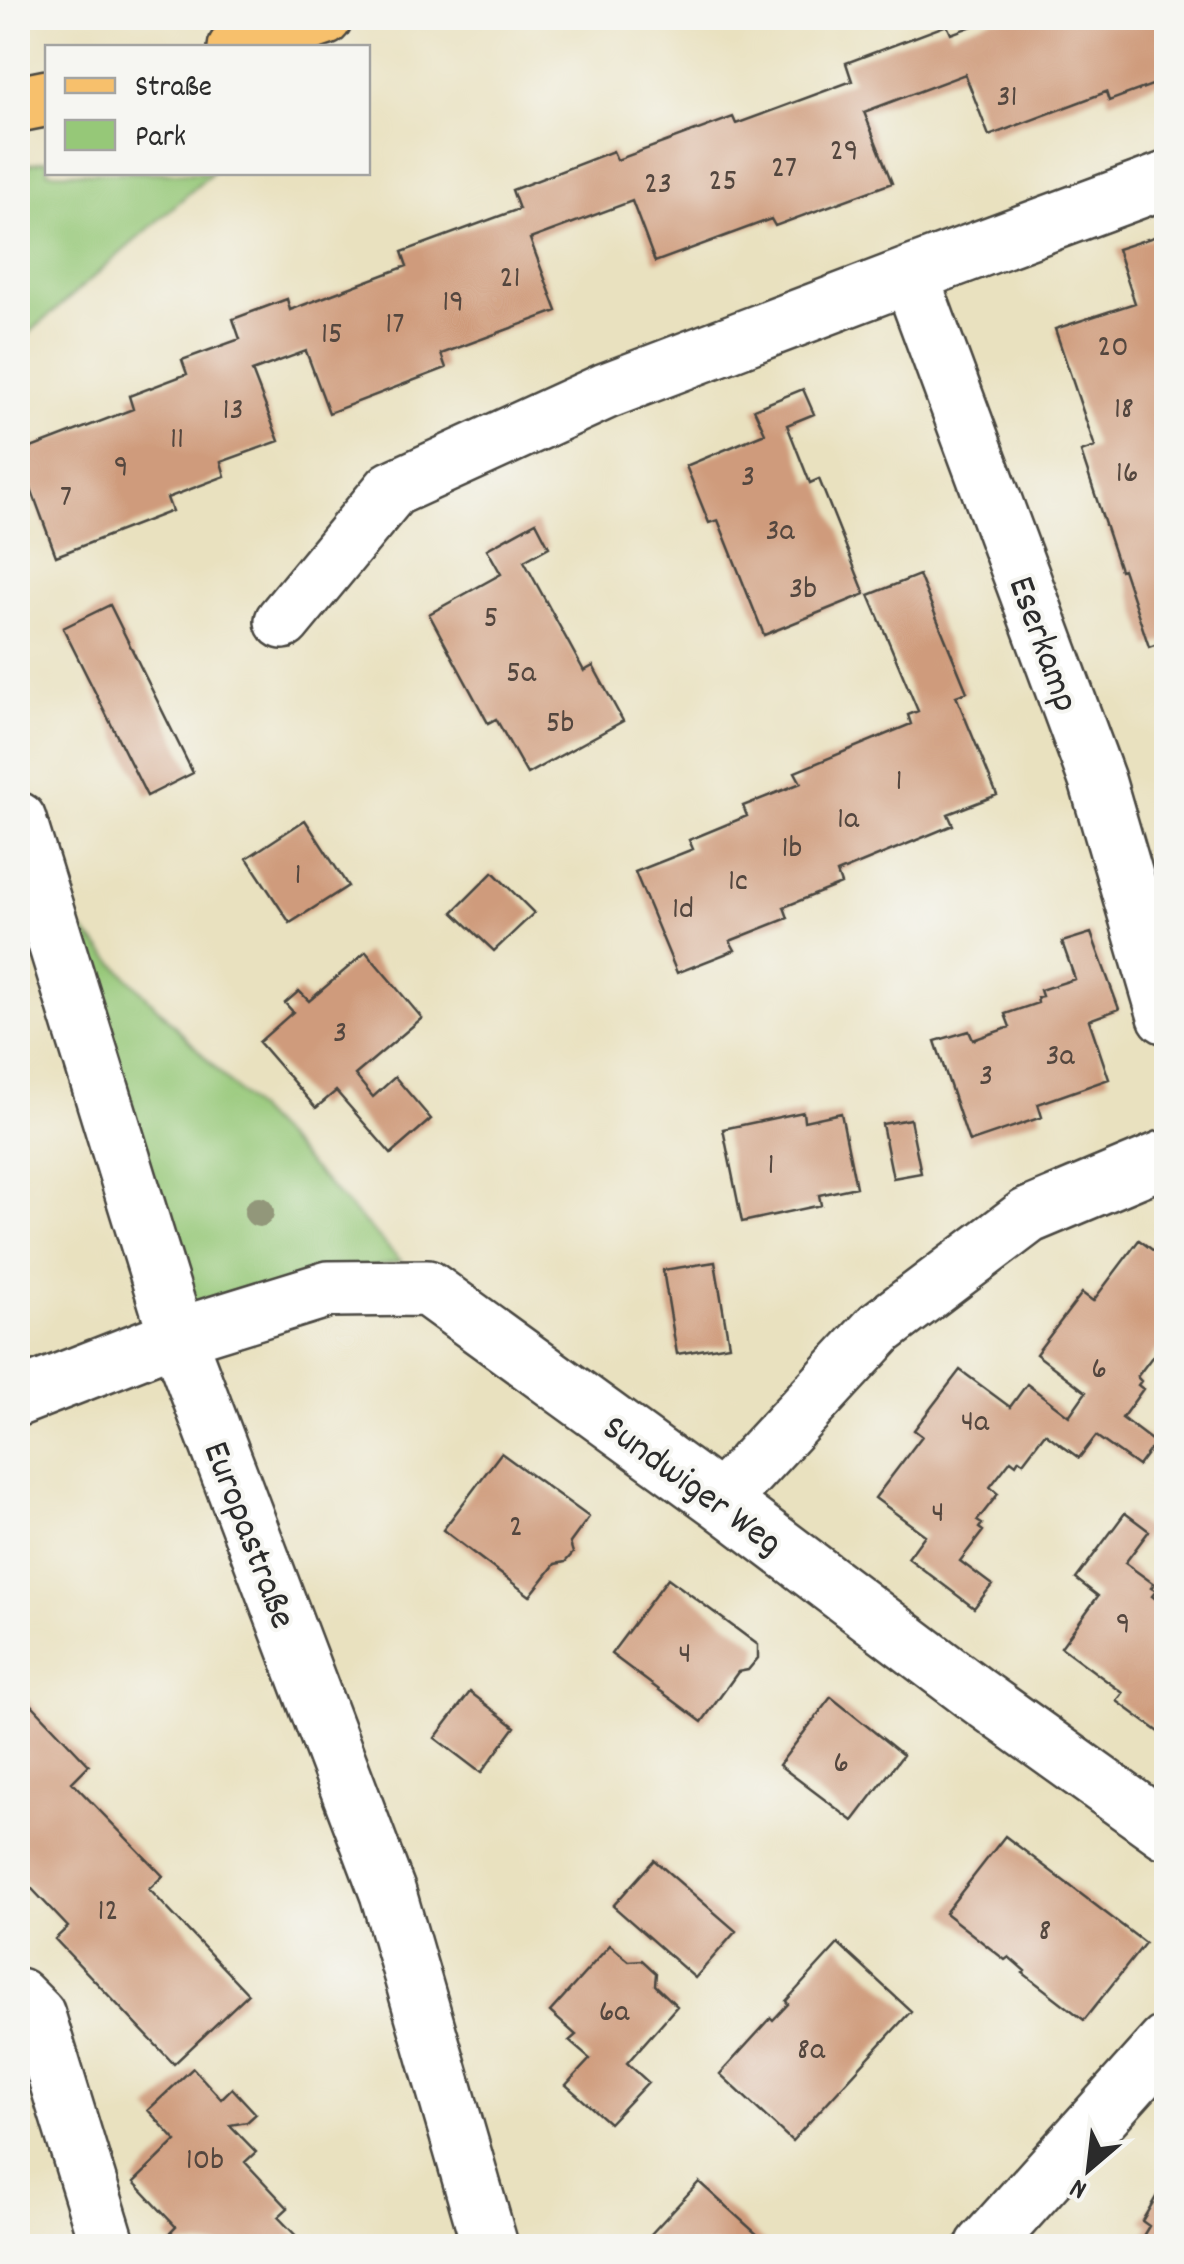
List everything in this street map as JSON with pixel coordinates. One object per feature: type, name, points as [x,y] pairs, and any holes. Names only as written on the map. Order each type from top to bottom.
[{"type":"main road","points":[[245,45],[324,18]]},
{"type":"main road","points":[[18,104],[45,99]]},
{"type":"street","points":[[283,621],[392,489],[606,391],[1166,180]]},
{"type":"street","name":"Eserkamp","points":[[910,274],[1097,780],[1166,1016]]},
{"type":"street","name":"Europastraße","points":[[18,820],[177,1336],[388,1893],[490,2246]]},
{"type":"street","points":[[720,1501],[880,1328],[1028,1216],[1166,1158]]},
{"type":"street","name":"Sundwiger Weg","points":[[18,1398],[177,1336],[329,1289],[427,1288],[1166,1831]]},
{"type":"street","points":[[18,1996],[36,2015],[108,2246]]},
{"type":"street","points":[[984,2246],[1166,2043]]},
{"type":"green space","points":[[45,160],[45,175],[210,175],[18,343],[18,167]]},
{"type":"green space","points":[[70,917],[401,1261],[190,1308]]},
{"type":"building","points":[[994,18],[1166,18],[1166,80],[1109,101],[1106,92],[989,136],[965,74],[864,112],[892,183],[775,226],[771,219],[655,262],[632,201],[530,239],[557,311],[441,354],[446,368],[329,413],[306,351],[252,371],[279,441],[221,462],[225,476],[167,498],[172,511],[56,556],[18,453],[133,409],[129,396],[187,374],[182,360],[240,339],[233,319],[287,299],[290,310],[407,266],[402,252],[519,209],[512,190],[613,151],[617,160],[733,117],[736,124],[852,81],[846,63],[947,25],[951,34]]},
{"type":"building","points":[[1166,233],[1166,293],[1159,295],[1166,318],[1166,641],[1149,647],[1081,452],[1095,447],[1055,329],[1135,303],[1117,249]]},
{"type":"building","points":[[803,389],[814,414],[787,425],[810,483],[819,479],[865,594],[764,635],[718,520],[709,523],[686,466],[765,433],[754,409]]},
{"type":"building","points":[[536,522],[549,547],[524,561],[584,671],[593,666],[623,721],[527,774],[496,719],[488,723],[429,614],[501,574],[487,549]]},
{"type":"building","points":[[919,575],[967,692],[956,696],[997,795],[948,814],[953,825],[837,873],[841,884],[784,907],[788,918],[730,941],[735,950],[677,973],[635,872],[693,849],[689,840],[747,816],[743,806],[801,783],[795,772],[911,724],[908,715],[918,711],[869,595]]},
{"type":"building","points":[[110,605],[193,773],[147,796],[63,628]]},
{"type":"building","points":[[305,820],[348,886],[290,923],[247,858]]},
{"type":"building","points":[[493,872],[534,913],[494,951],[453,912]]},
{"type":"building","points":[[1091,933],[1119,1009],[1089,1020],[1109,1079],[1038,1104],[1042,1117],[969,1142],[935,1041],[969,1031],[973,1040],[1010,1027],[1005,1014],[1038,1003],[1040,990],[1075,979],[1062,942]]},
{"type":"building","points":[[366,952],[422,1018],[355,1075],[373,1097],[395,1077],[431,1119],[391,1154],[336,1091],[316,1108],[259,1042],[293,1012],[285,1003],[299,991],[309,1001]]},
{"type":"building","points":[[803,1112],[804,1121],[841,1113],[856,1187],[819,1195],[821,1205],[742,1222],[723,1129]]},
{"type":"building","points":[[910,1119],[921,1173],[893,1178],[882,1124]]},
{"type":"building","points":[[1139,1240],[1166,1260],[1166,1355],[1158,1349],[1137,1377],[1143,1389],[1122,1418],[1155,1443],[1138,1466],[1096,1436],[1079,1458],[1045,1433],[1023,1462],[1019,1459],[1016,1464],[1011,1460],[990,1487],[998,1494],[977,1521],[983,1531],[960,1561],[992,1585],[974,1608],[908,1558],[925,1535],[875,1498],[922,1436],[914,1430],[960,1370],[1010,1407],[1027,1384],[1069,1416],[1086,1392],[1036,1354],[1082,1293],[1093,1301]]},
{"type":"building","points":[[715,1262],[729,1345],[677,1354],[663,1270]]},
{"type":"building","points":[[501,1453],[589,1517],[570,1543],[573,1553],[565,1562],[555,1564],[530,1596],[443,1530]]},
{"type":"building","points":[[1125,1513],[1149,1531],[1125,1563],[1154,1584],[1151,1588],[1156,1591],[1152,1596],[1166,1607],[1166,1737],[1117,1701],[1123,1693],[1061,1647],[1098,1596],[1076,1579]]},
{"type":"building","points":[[668,1578],[758,1645],[758,1658],[748,1670],[738,1672],[702,1722],[611,1654]]},
{"type":"building","points":[[18,1690],[89,1765],[72,1782],[163,1876],[149,1889],[248,1994],[174,2064],[55,1939],[68,1927],[18,1874]]},
{"type":"building","points":[[470,1692],[515,1727],[481,1773],[435,1738]]},
{"type":"building","points":[[831,1697],[903,1755],[853,1821],[779,1765]]},
{"type":"building","points":[[1005,1836],[1145,1943],[1084,2020],[1023,1973],[1009,1957],[1005,1960],[945,1913]]},
{"type":"building","points":[[654,1860],[736,1931],[695,1978],[613,1906]]},
{"type":"building","points":[[838,1944],[911,2011],[792,2141],[720,2074],[788,2004],[786,2001]]},
{"type":"building","points":[[610,1945],[629,1961],[642,1960],[656,1973],[655,1985],[677,2006],[627,2063],[648,2082],[609,2123],[566,2085],[590,2059],[569,2041],[576,2035],[550,2012]]},
{"type":"building","points":[[193,2068],[221,2099],[232,2088],[256,2114],[247,2122],[230,2125],[256,2152],[245,2162],[288,2208],[278,2217],[306,2246],[175,2246],[166,2237],[176,2227],[134,2182],[176,2141],[148,2110]]},
{"type":"building","points":[[1166,2180],[1166,2246],[1137,2246],[1149,2226],[1142,2221]]},
{"type":"building","points":[[699,2182],[770,2246],[640,2246]]}]
